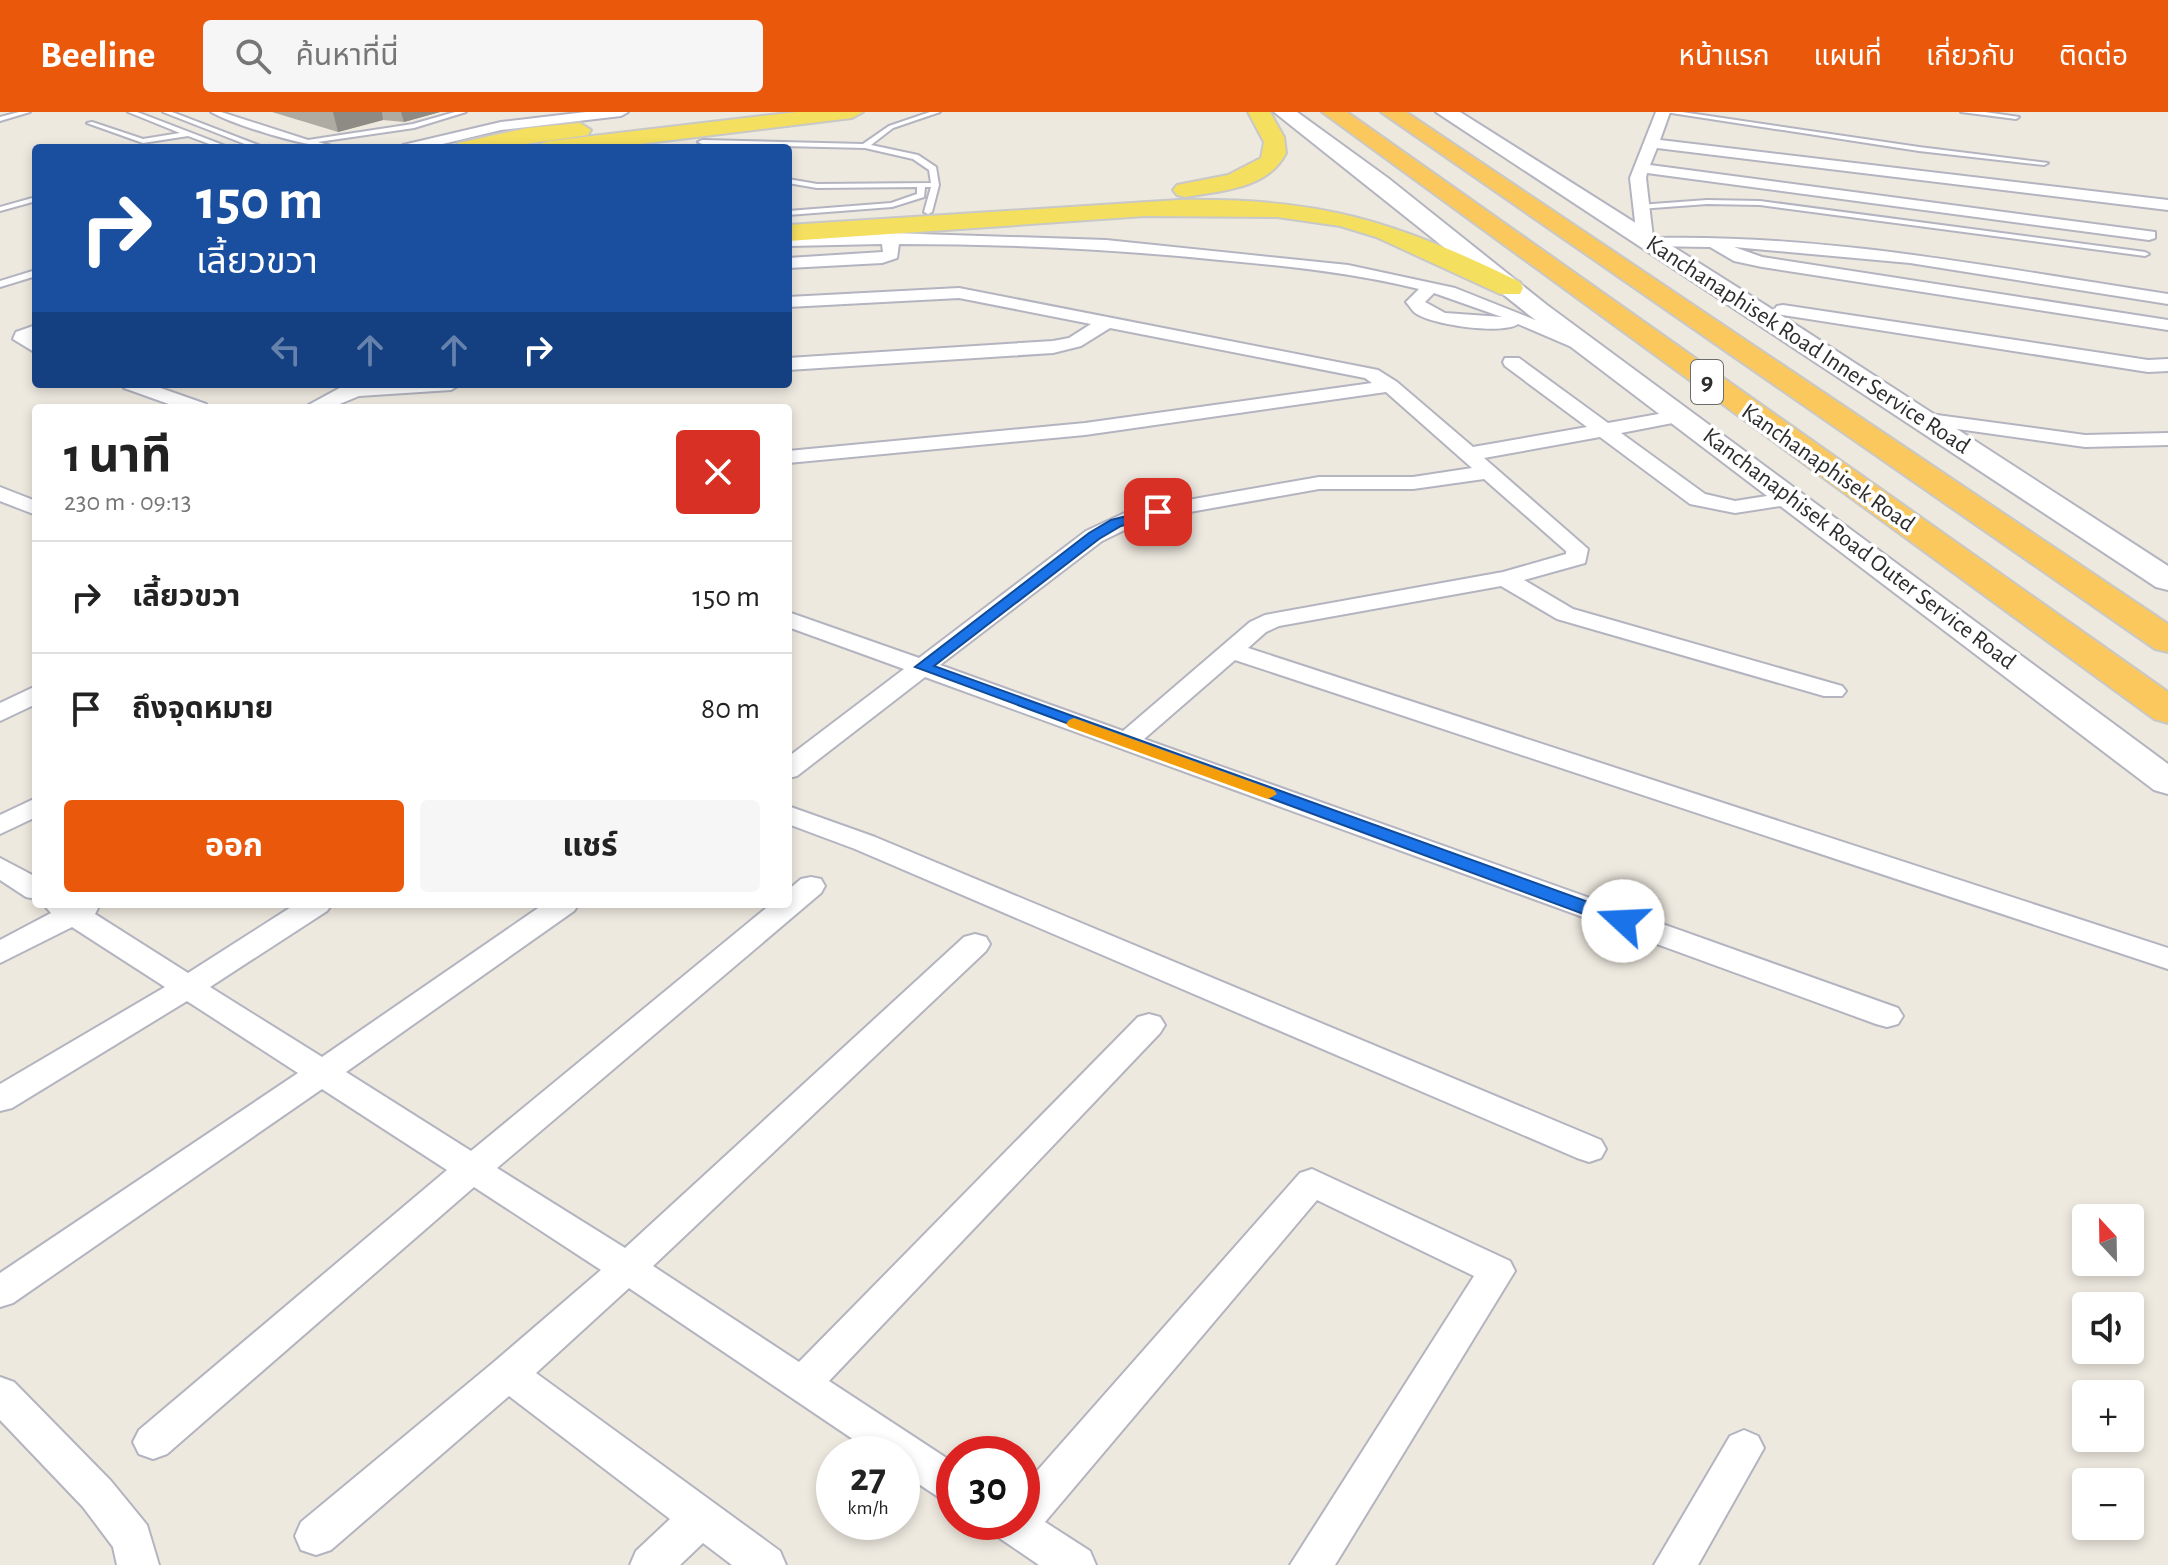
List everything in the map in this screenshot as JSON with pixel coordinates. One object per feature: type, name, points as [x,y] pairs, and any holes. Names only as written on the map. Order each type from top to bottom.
[{"type":"highway","points":[[1322,112],[1380,183]]},
{"type":"highway","name":"Kanchanaphisek Road","points":[[1333,112],[2168,711]]},
{"type":"highway","name":"Kanchanaphisek Road","points":[[1392,112],[2168,641]]},
{"type":"main road","points":[[566,144],[606,134],[737,112]]},
{"type":"main road","points":[[485,144],[528,135],[606,134],[852,112]]},
{"type":"main road","points":[[792,223],[1103,200],[1205,187],[1251,175],[1269,164],[1275,151],[1273,137],[1259,112]]},
{"type":"main road","name":"Kanchanaphisek Road Outer Service Road","points":[[1284,112],[1380,183],[1510,288],[2168,782]]},
{"type":"main road","name":"Kanchanaphisek Road Inner Service Road","points":[[1456,116],[1648,241],[1770,310],[1922,419],[2168,580]]},
{"type":"main road","points":[[792,233],[1109,211],[1187,208],[1275,210],[1315,214],[1371,227],[1461,263],[1510,288]]},
{"type":"street","points":[[425,144],[501,126],[621,112]]},
{"type":"street","points":[[1665,112],[1649,143],[1638,178],[1639,207],[1648,241],[1779,242],[2168,299]]},
{"type":"street","points":[[1649,143],[2168,205]]},
{"type":"street","points":[[1643,168],[2149,235]]},
{"type":"street","points":[[792,263],[882,258],[891,254],[890,238]]},
{"type":"street","points":[[792,241],[998,238],[1126,246],[1352,271],[1431,287],[1588,347]]},
{"type":"street","points":[[1707,240],[1740,257],[1762,262],[2168,325]]},
{"type":"street","points":[[1762,262],[1786,286],[1793,303],[1770,310]]},
{"type":"street","points":[[1431,287],[1415,302],[1415,307],[1430,314],[1464,320],[1531,325]]},
{"type":"street","points":[[792,302],[959,293],[1371,374],[1390,386],[1577,549],[1579,555],[1566,564],[1273,620],[1258,627],[1125,742]]},
{"type":"street","points":[[1770,310],[2148,366],[2168,365]]},
{"type":"street","points":[[792,364],[1053,347],[1075,342],[1107,322]]},
{"type":"street","points":[[32,332],[22,336],[22,339],[32,345]]},
{"type":"street","points":[[1512,362],[1698,499],[1735,507],[1792,498]]},
{"type":"street","points":[[792,457],[1085,429],[1390,386]]},
{"type":"street","points":[[142,388],[188,404]]},
{"type":"street","points":[[321,404],[354,388]]},
{"type":"street","points":[[1470,454],[1681,416]]},
{"type":"street","points":[[1922,419],[2085,441],[2168,439]]},
{"type":"street","points":[[2085,441],[2130,426],[2168,424]]},
{"type":"street","points":[[792,767],[1094,536],[1116,523],[1139,515],[1319,483],[1413,483],[1489,472]]},
{"type":"street","points":[[0,493],[32,507]]},
{"type":"street","points":[[1505,578],[1565,614],[1833,691]]},
{"type":"street","points":[[792,620],[1887,1016]]},
{"type":"street","points":[[1232,651],[2168,959]]},
{"type":"street","points":[[0,713],[32,696]]},
{"type":"street","points":[[0,826],[32,808]]},
{"type":"street","points":[[792,816],[865,843],[1589,1149]]},
{"type":"street","points":[[0,867],[32,887]]},
{"type":"street","points":[[792,902],[811,886]]},
{"type":"street","points":[[0,953],[72,908]]},
{"type":"street","points":[[75,908],[188,987],[627,1268],[936,1473]]},
{"type":"street","points":[[0,1099],[188,987],[311,908]]},
{"type":"street","points":[[0,1292],[558,908]]},
{"type":"street","points":[[153,1442],[472,1169],[785,908]]},
{"type":"street","points":[[316,1536],[508,1374],[627,1268],[975,944]]},
{"type":"street","points":[[802,1384],[1149,1025]]},
{"type":"street","points":[[1040,1495],[1312,1182],[1497,1271],[1311,1565]]},
{"type":"street","points":[[508,1374],[765,1565]]},
{"type":"street","points":[[3,1403],[97,1494],[132,1539],[138,1565]]},
{"type":"street","points":[[1675,1565],[1744,1448]]},
{"type":"street","points":[[651,1565],[701,1517]]},
{"type":"street","points":[[1040,1539],[1075,1565]]},
{"type":"lane","points":[[0,119],[27,112]]},
{"type":"lane","points":[[131,112],[216,144]]},
{"type":"lane","points":[[166,112],[251,144]]},
{"type":"lane","points":[[214,112],[292,138],[321,144]]},
{"type":"lane","points":[[311,141],[414,126],[463,112]]},
{"type":"lane","points":[[865,146],[891,127],[937,112]]},
{"type":"lane","points":[[1665,112],[1919,149],[2044,163]]},
{"type":"lane","points":[[1964,112],[2016,117]]},
{"type":"lane","points":[[90,123],[143,141],[187,134]]},
{"type":"lane","points":[[702,142],[784,144]]},
{"type":"lane","points":[[792,144],[865,146],[926,162],[933,169],[935,185],[928,212]]},
{"type":"lane","points":[[792,182],[817,186],[935,185]]},
{"type":"lane","points":[[792,213],[892,205],[921,195],[921,184]]},
{"type":"lane","points":[[0,209],[32,200]]},
{"type":"lane","points":[[1639,207],[1707,202],[1760,203],[2145,254]]},
{"type":"lane","points":[[0,284],[32,274]]},
{"type":"slow traffic","points":[[1074,724],[1268,794]]},
{"type":"route","points":[[1158,512],[1116,523],[1094,536],[923,667],[1623,921]]}]
